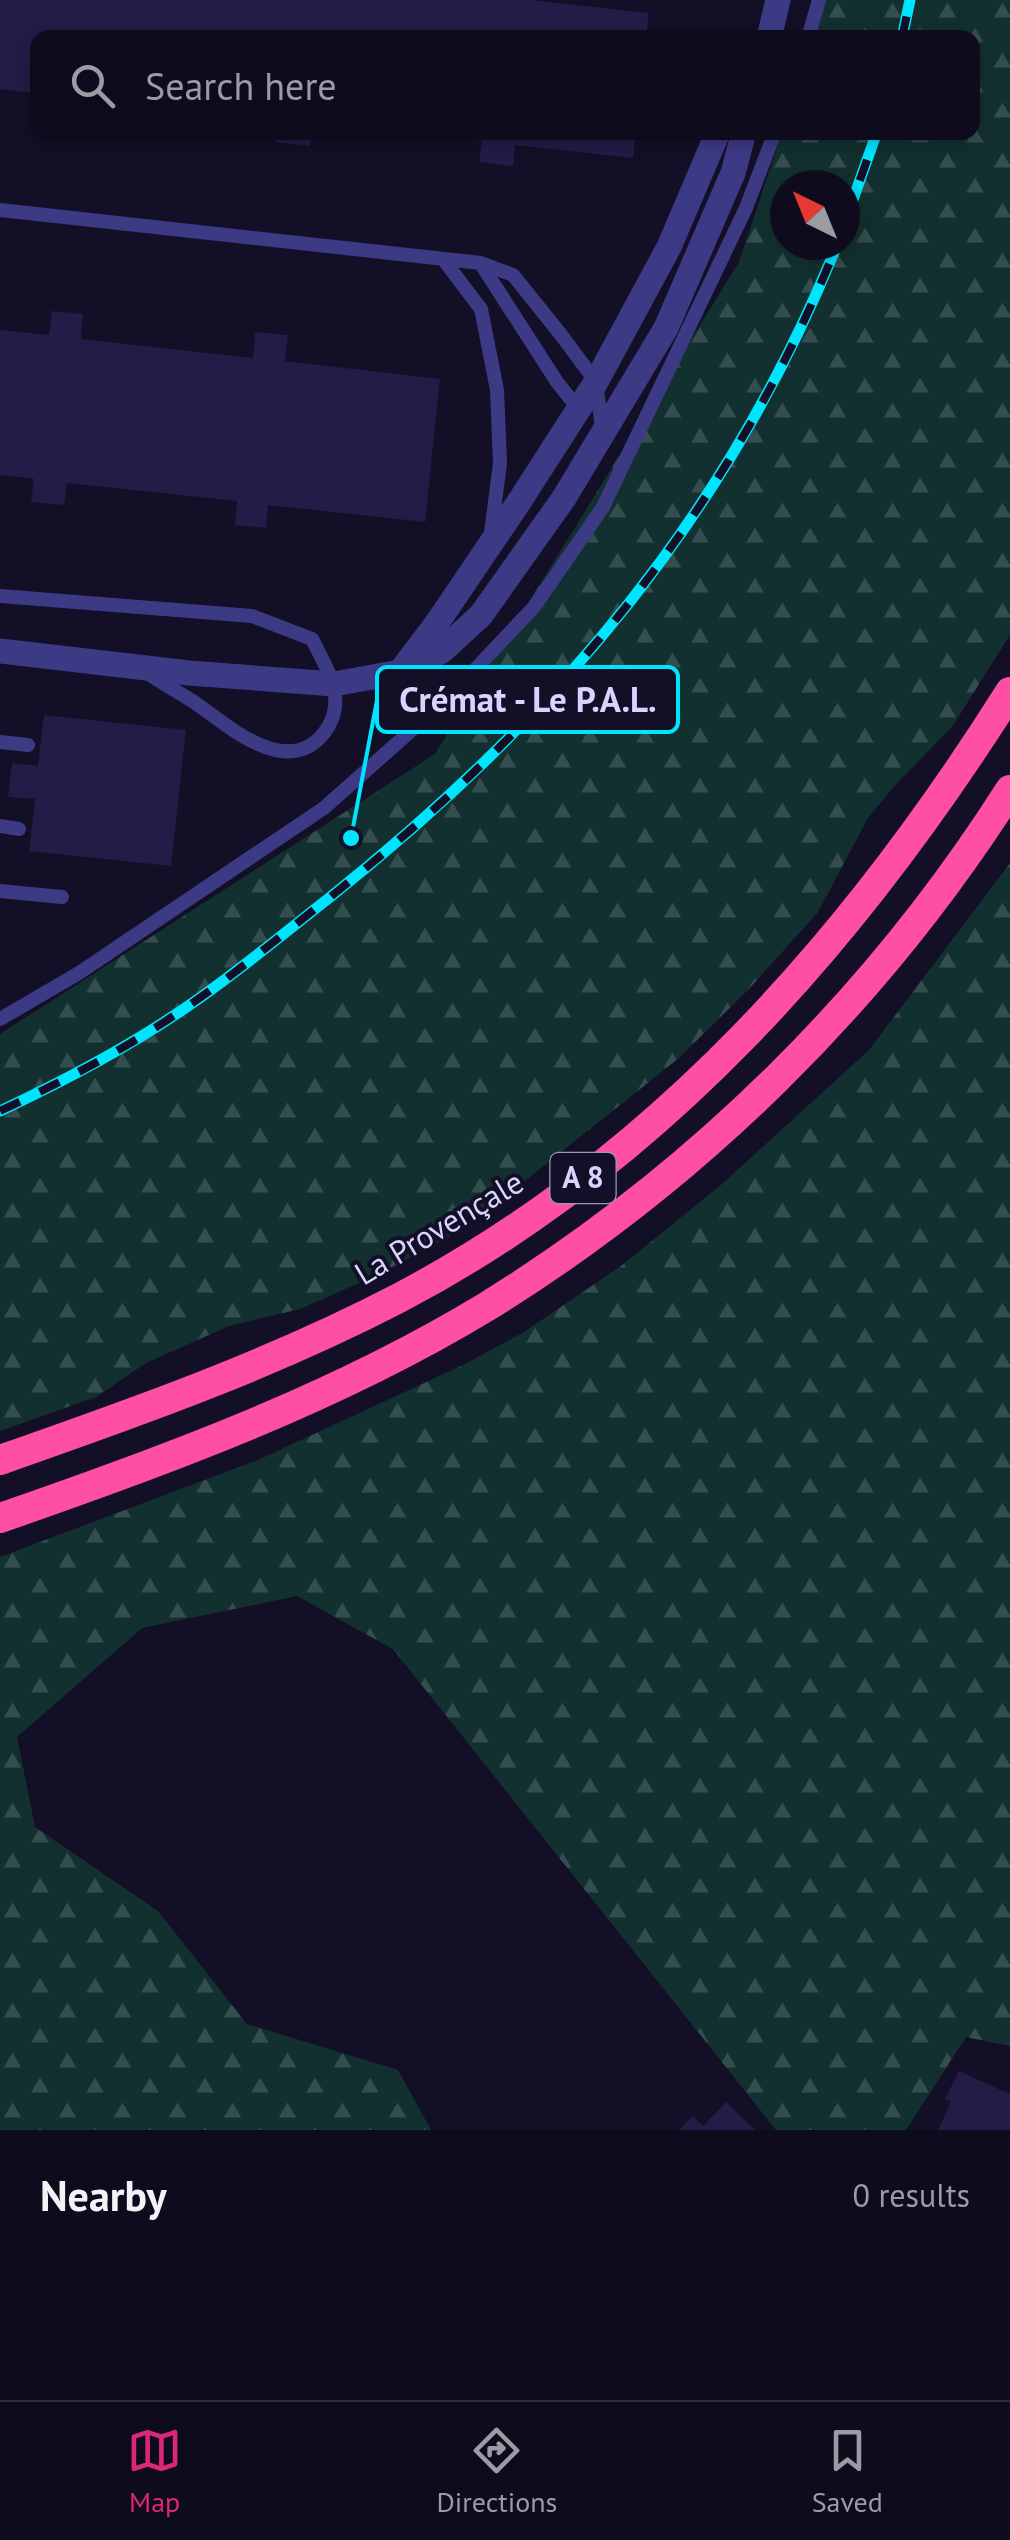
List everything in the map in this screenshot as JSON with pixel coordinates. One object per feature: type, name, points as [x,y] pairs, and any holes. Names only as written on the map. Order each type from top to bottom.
[{"type":"highway","name":"La Provençale","points":[[0,1460],[214,1384],[400,1297],[476,1253],[616,1152],[766,1016],[820,957],[946,792],[1010,692]]},
{"type":"highway","name":"A 8","points":[[0,1518],[196,1446],[347,1380],[485,1307],[609,1224],[770,1087],[838,1017],[905,937],[1010,790]]},
{"type":"street","points":[[0,651],[334,684],[400,672],[442,651],[481,616],[564,498],[599,419],[596,382],[669,248],[715,140]]},
{"type":"street","points":[[400,672],[489,547],[599,419],[666,328],[733,172],[742,140]]},
{"type":"lane","points":[[810,30],[819,0]]},
{"type":"lane","points":[[0,1020],[80,973],[324,808],[450,696],[534,607],[603,507],[746,208],[773,140]]},
{"type":"lane","points":[[0,210],[481,263],[513,275],[596,382]]},
{"type":"lane","points":[[443,259],[480,309],[497,390],[500,463],[489,547]]},
{"type":"lane","points":[[481,263],[599,419]]},
{"type":"lane","points":[[0,596],[252,616],[312,639],[334,684],[337,706],[324,733],[308,746],[270,750],[246,739],[138,667]]},
{"type":"lane","points":[[0,742],[28,745]]},
{"type":"lane","points":[[0,826],[19,829]]},
{"type":"lane","points":[[0,891],[62,897]]},
{"type":"green space","points":[[825,0],[1010,0],[1010,635],[952,727],[868,818],[818,912],[748,990],[679,1058],[500,1201],[444,1240],[375,1276],[300,1309],[229,1326],[146,1363],[96,1397],[0,1431],[0,1034],[435,754],[739,262],[780,140],[980,140],[980,30],[815,30]]},
{"type":"green space","points":[[1010,863],[1010,2046],[966,2037],[906,2130],[776,2130],[393,1649],[297,1596],[142,1628],[17,1737],[35,1827],[158,1911],[247,2024],[398,2070],[431,2130],[0,2130],[0,1557],[258,1460],[463,1365],[524,1332],[621,1266],[722,1184],[869,1050]]},
{"type":"building","points":[[0,0],[532,0],[649,13],[647,30],[30,30],[30,93],[0,89]]},
{"type":"building","points":[[276,140],[310,140],[310,146]]},
{"type":"building","points":[[472,140],[635,140],[633,158],[515,145],[513,166],[479,162],[482,141]]},
{"type":"building","points":[[52,311],[83,314],[81,339],[253,358],[255,332],[288,335],[285,361],[440,379],[425,522],[268,505],[266,528],[235,525],[237,501],[67,483],[64,505],[31,502],[34,479],[0,475],[0,330],[49,335]]},
{"type":"building","points":[[44,715],[186,730],[171,866],[29,851],[35,799],[8,797],[12,763],[38,766]]},
{"type":"building","points":[[959,2071],[1010,2094],[1010,2130],[938,2130],[951,2102],[945,2099]]},
{"type":"building","points":[[726,2102],[755,2130],[679,2130],[693,2116],[703,2126]]},
{"type":"railway","points":[[904,30],[910,0]]},
{"type":"railway","points":[[860,180],[874,140]]},
{"type":"railway","points":[[0,1111],[74,1075],[191,1004],[329,898],[489,758],[627,606],[688,523],[743,436],[793,344],[830,260]]},
{"type":"place","name":"Crémat - Le P.A.L.","points":[[351,838]]}]
